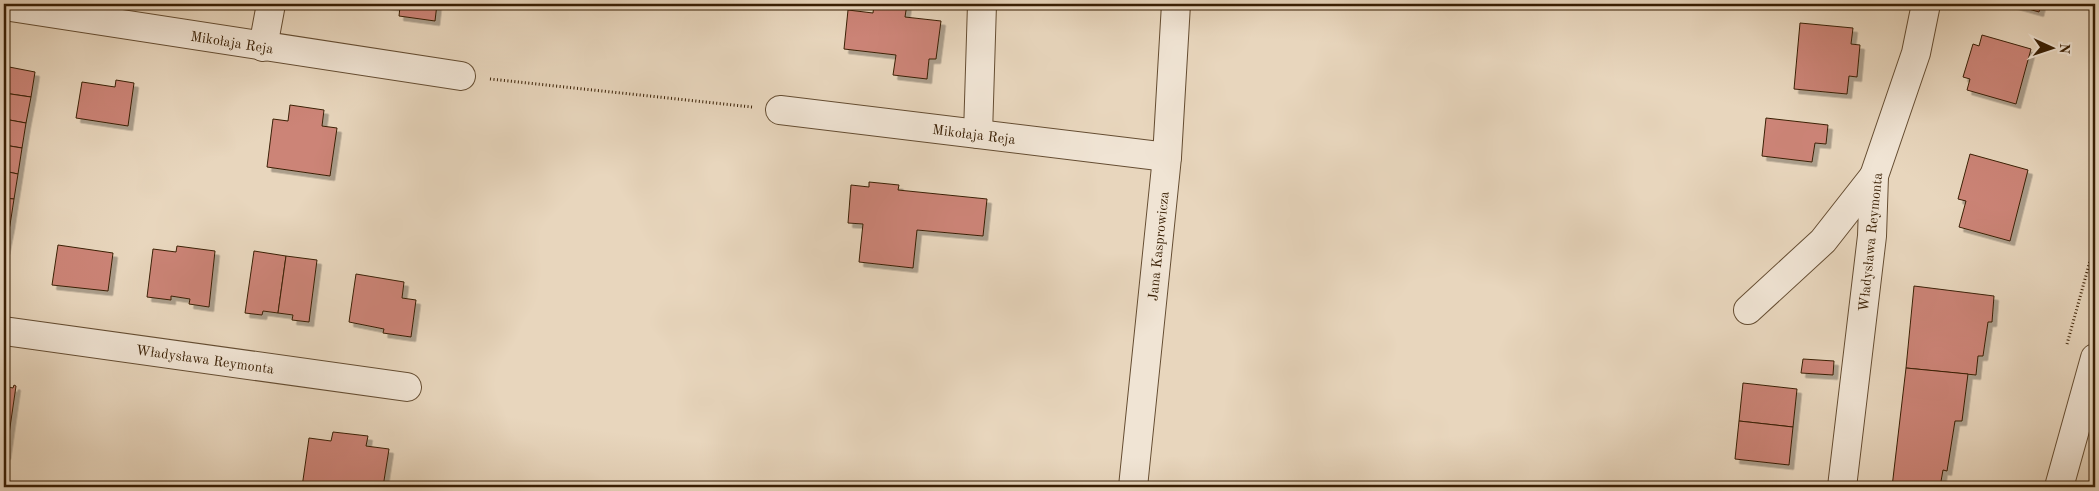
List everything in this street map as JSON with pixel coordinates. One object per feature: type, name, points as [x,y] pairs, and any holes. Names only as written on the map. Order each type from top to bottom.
[{"type":"street","points":[[263,47],[272,4]]},
{"type":"street","points":[[978,134],[982,4]]},
{"type":"street","name":"Jana Kasprowicza","points":[[1133,487],[1168,157],[1176,4]]},
{"type":"street","name":"Władysława Reymonta","points":[[1842,487],[1872,236],[1874,176],[1916,53],[1926,4]]},
{"type":"street","name":"Mikołaja Reja","points":[[4,6],[461,76]]},
{"type":"street","name":"Mikołaja Reja","points":[[780,110],[1168,157]]},
{"type":"street","points":[[1748,310],[1823,241],[1874,176]]},
{"type":"street","name":"Władysława Reymonta","points":[[4,331],[407,386]]},
{"type":"street","points":[[2059,487],[2095,358]]},
{"type":"path","points":[[461,76],[780,110]]},
{"type":"building","points":[[381,4],[437,4],[435,21],[399,16],[400,7]]},
{"type":"building","points":[[874,4],[907,4],[905,17],[941,21],[936,59],[929,59],[927,79],[893,75],[896,55],[844,49],[848,10],[873,13]]},
{"type":"building","points":[[2011,4],[2041,4],[2039,12]]},
{"type":"building","points":[[1800,23],[1853,28],[1851,44],[1860,45],[1857,77],[1849,76],[1847,94],[1794,89]]},
{"type":"building","points":[[1982,35],[2031,49],[2016,104],[1967,90],[1970,79],[1963,77],[1973,44],[1979,46]]},
{"type":"building","points":[[4,66],[35,72],[31,97],[4,93]]},
{"type":"building","points":[[116,80],[134,83],[128,126],[76,118],[82,82],[115,87]]},
{"type":"building","points":[[4,93],[31,97],[26,123],[4,119]]},
{"type":"building","points":[[290,105],[324,110],[322,126],[337,128],[330,176],[267,167],[273,119],[288,121]]},
{"type":"building","points":[[1766,118],[1828,125],[1826,144],[1815,143],[1812,162],[1762,156]]},
{"type":"building","points":[[4,119],[26,123],[22,148],[4,145]]},
{"type":"building","points":[[4,145],[22,148],[18,174],[4,171]]},
{"type":"building","points":[[1970,154],[2028,170],[2010,241],[1959,227],[1966,201],[1958,199]]},
{"type":"building","points":[[4,171],[18,174],[14,199],[4,198]]},
{"type":"building","points":[[869,182],[899,185],[898,190],[987,199],[983,236],[917,230],[913,268],[859,262],[863,224],[848,223],[851,185],[869,187]]},
{"type":"building","points":[[4,198],[14,199],[10,225],[4,224]]},
{"type":"building","points":[[4,224],[10,225],[5,250],[4,250]]},
{"type":"building","points":[[58,245],[113,253],[108,291],[52,285]]},
{"type":"building","points":[[177,246],[215,251],[209,307],[189,304],[190,299],[171,296],[171,300],[147,297],[153,249],[176,252]]},
{"type":"building","points":[[254,251],[286,256],[278,313],[263,311],[262,315],[245,313]]},
{"type":"building","points":[[286,256],[317,260],[309,322],[292,320],[293,315],[278,313]]},
{"type":"building","points":[[356,274],[404,282],[402,298],[416,300],[411,337],[383,333],[384,329],[349,322]]},
{"type":"building","points":[[1914,286],[1994,296],[1992,322],[1988,322],[1983,356],[1978,356],[1976,375],[1906,368]]},
{"type":"building","points":[[1803,359],[1834,361],[1833,375],[1801,373]]},
{"type":"building","points":[[1906,368],[1968,374],[1962,421],[1955,421],[1947,471],[1943,470],[1940,487],[1892,487]]},
{"type":"building","points":[[1743,383],[1797,389],[1793,427],[1739,421]]},
{"type":"building","points":[[14,385],[16,386],[6,455],[4,455],[4,386],[13,388]]},
{"type":"building","points":[[1739,421],[1793,427],[1789,465],[1735,459]]},
{"type":"building","points":[[333,432],[368,436],[366,446],[389,449],[383,487],[302,487],[309,438],[331,441]]}]
